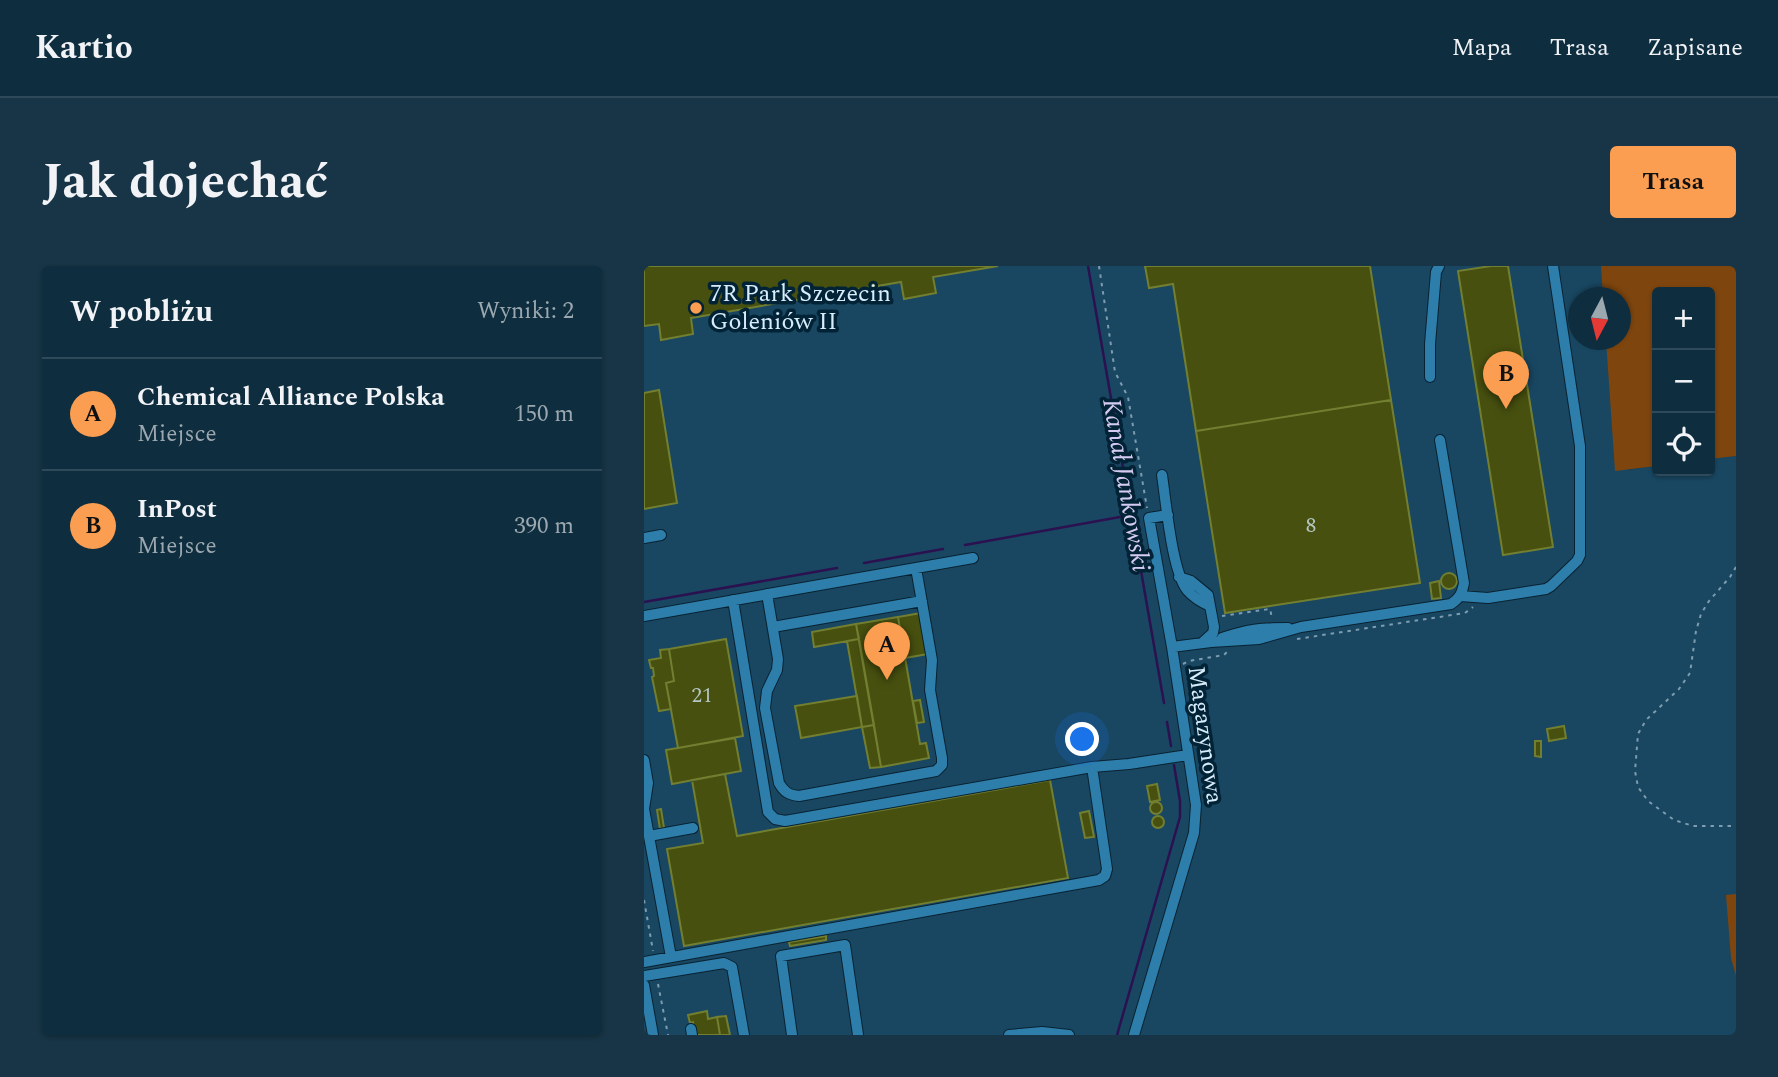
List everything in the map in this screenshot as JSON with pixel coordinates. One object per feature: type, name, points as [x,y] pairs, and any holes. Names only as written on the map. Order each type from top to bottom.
[{"type":"street","points":[[1430,377],[1430,344],[1438,266]]},
{"type":"street","points":[[1460,596],[1488,598],[1546,589],[1580,555],[1580,446],[1553,266]]},
{"type":"street","points":[[1172,647],[1207,642],[1258,628],[1301,627],[1451,604],[1460,596],[1464,583],[1440,440]]},
{"type":"street","points":[[1162,475],[1179,577],[1191,581],[1208,595],[1214,627],[1207,642]]},
{"type":"street","points":[[1149,518],[1168,515]]},
{"type":"street","name":"Magazynowa","points":[[1134,1035],[1194,833],[1196,805],[1149,518]]},
{"type":"street","points":[[644,538],[661,535]]},
{"type":"street","points":[[644,616],[973,558]]},
{"type":"street","points":[[767,594],[778,659],[777,670],[767,691],[765,708],[779,783],[790,795],[799,796],[936,771],[942,765],[930,690],[932,660],[916,568]]},
{"type":"street","points":[[733,600],[768,812],[775,819],[785,821],[1092,767],[1188,755]]},
{"type":"street","points":[[773,627],[922,601]]},
{"type":"street","points":[[644,760],[648,783],[645,809],[671,957]]},
{"type":"street","points":[[644,962],[1099,880],[1105,876],[1107,869],[1092,767]]},
{"type":"street","points":[[649,836],[693,828]]},
{"type":"street","points":[[778,937],[792,1035]]},
{"type":"street","points":[[781,956],[845,945],[858,1035]]},
{"type":"street","points":[[644,976],[729,964],[732,967],[744,1035]]},
{"type":"street","points":[[644,985],[653,1035]]},
{"type":"street","points":[[1009,1035],[1042,1032],[1069,1035]]},
{"type":"path","points":[[1099,266],[1115,372],[1128,397],[1149,518]]},
{"type":"path","points":[[1736,567],[1701,614],[1690,673],[1679,690],[1646,720],[1638,734],[1635,771],[1638,787],[1648,801],[1674,820],[1693,826],[1736,826]]},
{"type":"path","points":[[1289,638],[1299,639],[1465,613],[1473,607]]},
{"type":"path","points":[[1222,617],[1270,609],[1272,622]]},
{"type":"path","points":[[1176,679],[1180,678],[1182,666],[1186,662],[1224,655],[1231,648]]},
{"type":"shaded area","points":[[644,266],[1608,266],[1610,287],[1568,287],[1568,350],[1616,350],[1628,470],[1652,467],[1652,476],[1715,476],[1715,458],[1736,456],[1736,1035],[644,1035]]},
{"type":"shaded area","points":[[1601,266],[1736,266],[1736,456],[1715,458],[1715,287],[1652,287],[1652,467],[1615,471],[1607,350],[1631,350],[1631,287],[1602,287]]},
{"type":"shaded area","points":[[1736,894],[1736,976],[1731,958],[1726,895]]},
{"type":"building","name":"7R Park Szczecin Goleniów II","points":[[644,266],[998,266],[933,277],[936,293],[904,299],[901,282],[691,318],[693,334],[661,340],[659,324],[644,326]]},
{"type":"building","points":[[1145,266],[1370,266],[1391,400],[1196,431],[1173,284],[1149,288]]},
{"type":"building","points":[[1508,266],[1553,547],[1503,555],[1458,271]]},
{"type":"building","points":[[659,390],[677,503],[644,509],[644,393]]},
{"type":"building","points":[[1391,400],[1420,583],[1225,613],[1196,431]]},
{"type":"building","points":[[1449,573],[1455,575],[1455,587],[1449,589],[1443,587],[1441,581],[1443,575]]},
{"type":"building","points":[[1439,581],[1441,598],[1432,599],[1430,583]]},
{"type":"building","points":[[921,613],[928,654],[905,658],[898,617]]},
{"type":"building","points":[[898,617],[920,744],[926,743],[929,758],[881,767],[856,624]]},
{"type":"building","points":[[856,624],[859,639],[814,647],[812,632]]},
{"type":"building","points":[[726,639],[743,736],[678,748],[666,683],[674,681],[669,649]]},
{"type":"building","points":[[859,639],[874,725],[862,727],[847,641]]},
{"type":"building","points":[[669,649],[674,681],[666,683],[671,709],[659,711],[652,677],[653,668],[649,660],[661,658],[660,650]]},
{"type":"building","points":[[857,696],[862,727],[801,738],[795,706]]},
{"type":"building","points":[[920,700],[924,722],[917,723],[913,701]]},
{"type":"building","points":[[874,725],[881,767],[870,768],[862,727]]},
{"type":"building","points":[[1564,726],[1566,738],[1549,741],[1547,729]]},
{"type":"building","points":[[735,738],[741,771],[672,784],[666,750]]},
{"type":"building","points":[[1535,741],[1541,741],[1541,757],[1535,756]]},
{"type":"building","points":[[725,774],[737,836],[1050,780],[1068,878],[684,946],[667,849],[703,843],[692,780]]},
{"type":"building","points":[[1157,784],[1160,800],[1150,802],[1147,786]]},
{"type":"building","points":[[1156,802],[1162,808],[1156,814],[1150,808]]},
{"type":"building","points":[[661,809],[664,828],[660,829],[657,810]]},
{"type":"building","points":[[1089,811],[1094,837],[1085,838],[1080,813]]},
{"type":"building","points":[[1158,816],[1164,822],[1158,828],[1152,822]]},
{"type":"building","points":[[826,936],[826,940],[790,946],[789,942]]},
{"type":"building","points":[[707,1011],[708,1019],[717,1017],[720,1035],[695,1035],[693,1022],[690,1023],[688,1015]]},
{"type":"building","points":[[726,1016],[730,1035],[720,1035],[717,1017]]},
{"type":"waterway","name":"Kanał Jankowski","points":[[1088,266],[1164,703]]},
{"type":"waterway","points":[[965,545],[1131,515]]},
{"type":"waterway","points":[[864,563],[943,549]]},
{"type":"waterway","points":[[644,602],[837,568]]},
{"type":"waterway","name":"Kanał Jankowski","points":[[1167,722],[1171,746]]},
{"type":"waterway","name":"Kanał Jankowski","points":[[1117,1035],[1180,817],[1174,765]]},
{"type":"place","name":"7R Park Szczecin Goleniów II","points":[[696,308]]},
{"type":"place","name":"InPost","points":[[1506,409]]},
{"type":"place","name":"Chemical Alliance Polska","points":[[887,680]]}]
